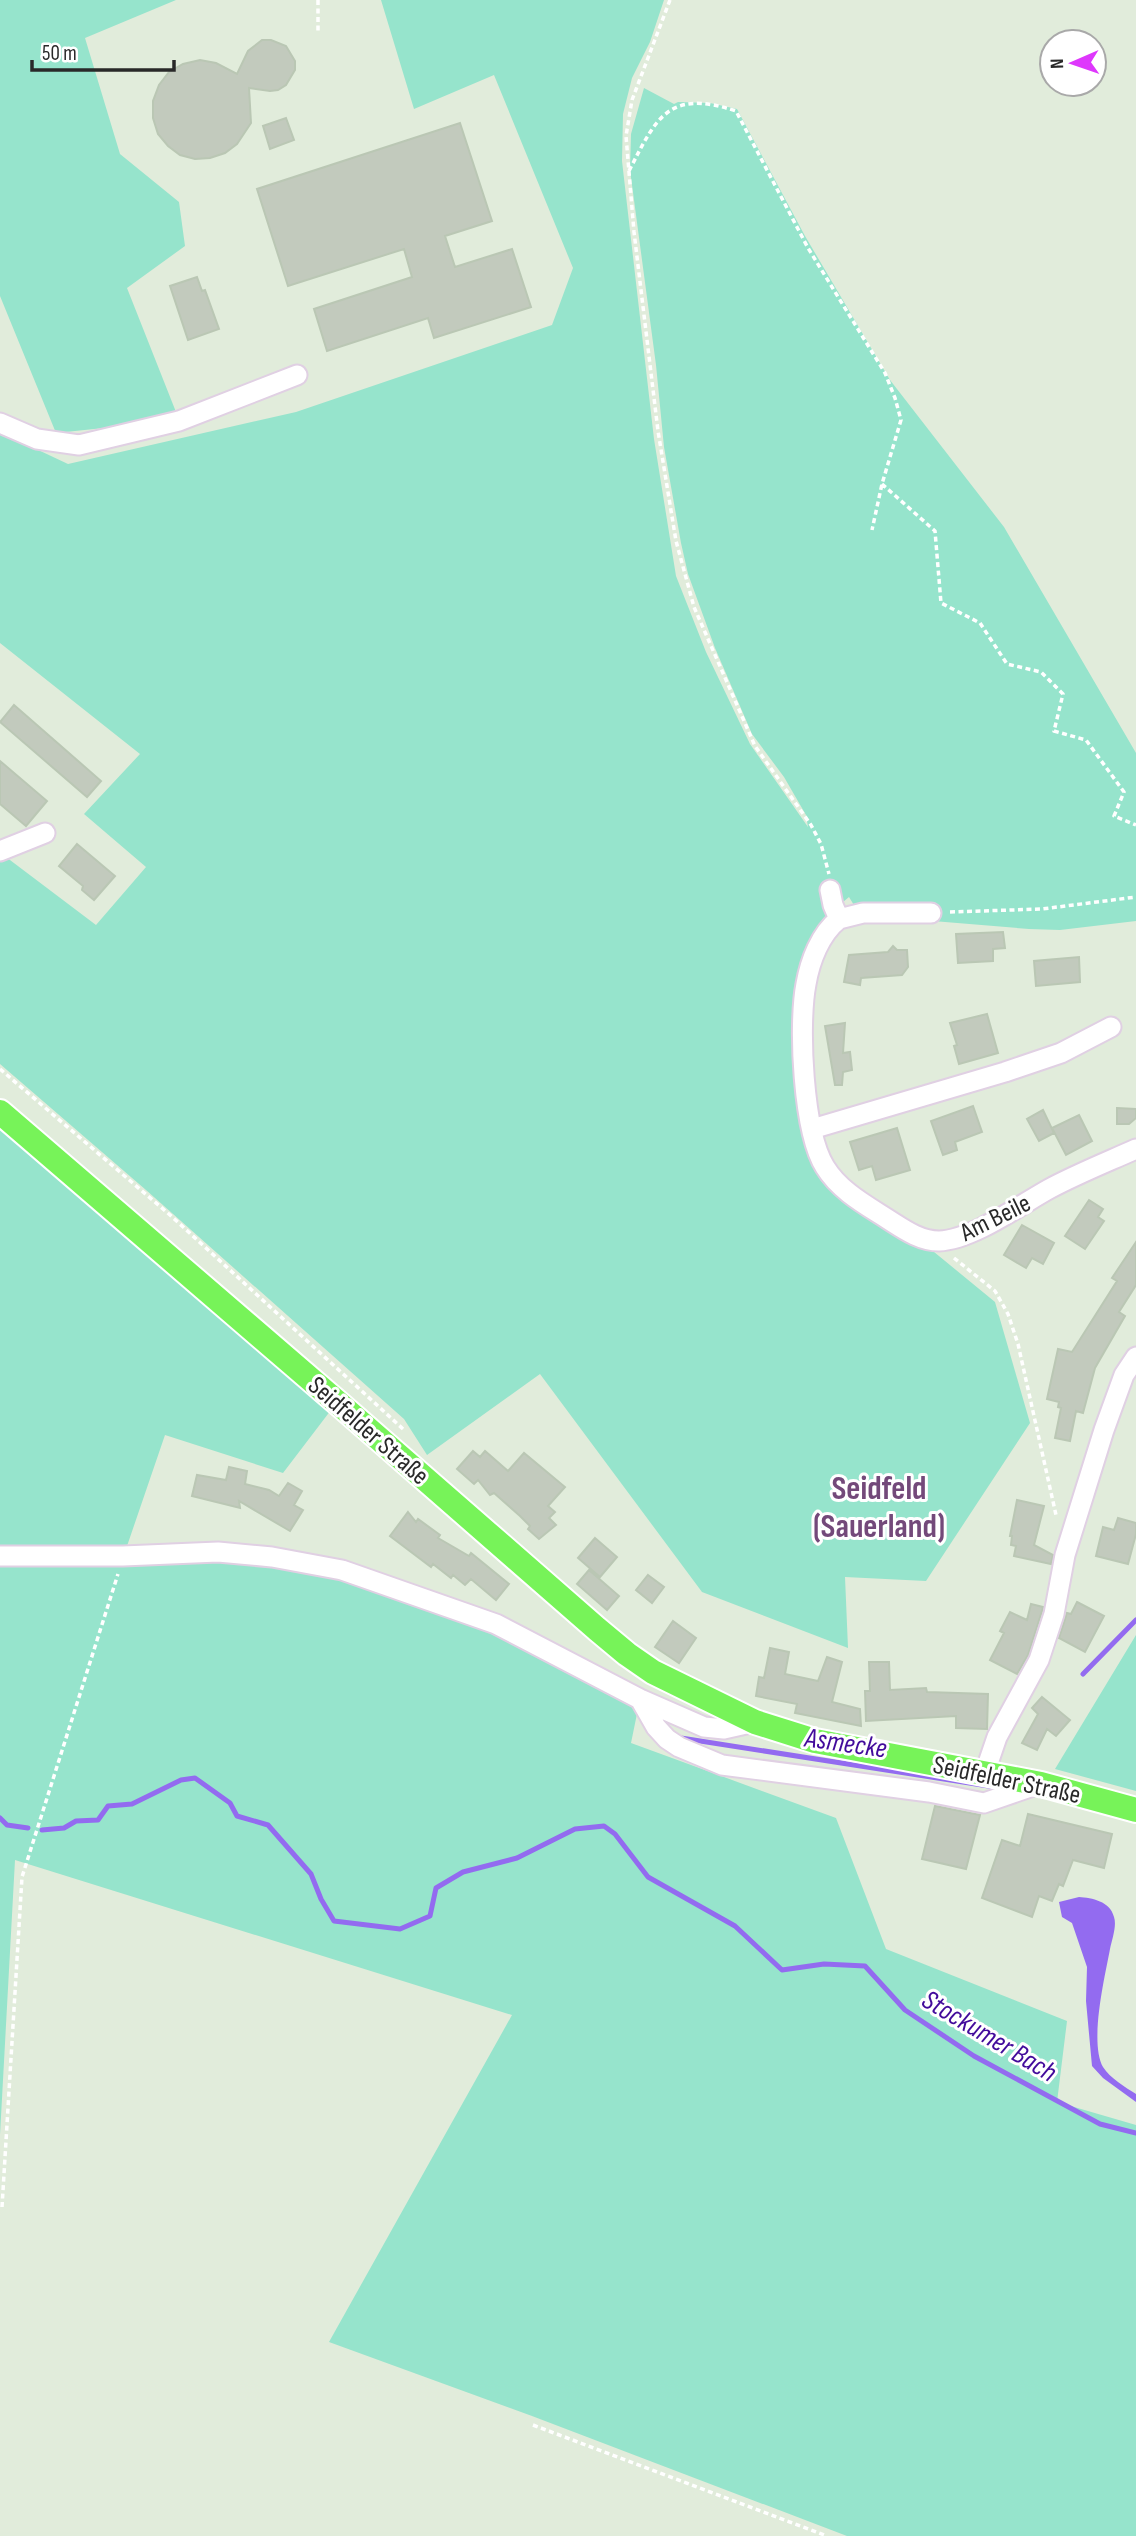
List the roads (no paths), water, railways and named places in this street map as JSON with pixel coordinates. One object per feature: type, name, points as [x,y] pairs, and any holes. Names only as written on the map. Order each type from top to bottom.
[{"type":"main road","name":"Seidfelder Straße","points":[[0,1112],[626,1654],[653,1672],[755,1722],[815,1741],[1041,1784],[1136,1810]]},
{"type":"street","points":[[0,423],[37,439],[79,444],[179,421],[296,375]]},
{"type":"street","points":[[0,851],[45,833]]},
{"type":"street","points":[[830,890],[839,919],[863,913],[931,913]]},
{"type":"street","name":"Am Beile","points":[[839,919],[828,928],[821,939],[806,981],[803,1000],[804,1063],[812,1129],[818,1152],[835,1182],[852,1196],[910,1233],[939,1241],[962,1237],[1076,1175],[1136,1149]]},
{"type":"street","points":[[812,1129],[1027,1065],[1061,1053],[1111,1027]]},
{"type":"street","points":[[985,1772],[997,1737],[1039,1660],[1054,1614],[1065,1555],[1097,1452],[1124,1375],[1136,1357]]},
{"type":"street","name":"Seidfelder Straße","points":[[0,1556],[123,1556],[218,1552],[272,1557],[342,1570],[496,1624],[640,1699],[704,1727],[724,1729],[755,1722]]},
{"type":"street","points":[[640,1699],[656,1727],[667,1739],[679,1747],[722,1765],[929,1792],[984,1803],[1041,1784]]},
{"type":"waterway","name":"Asmecke","points":[[1083,1674],[1136,1620]]},
{"type":"waterway","name":"Asmecke","points":[[681,1738],[995,1787]]},
{"type":"waterway","name":"Stockumer Bach","points":[[42,1830],[64,1828],[76,1821],[98,1820],[108,1806],[132,1804],[181,1780],[195,1778],[230,1803],[237,1816],[268,1825],[311,1874],[334,1921],[400,1929],[430,1916],[436,1888],[463,1872],[517,1858],[575,1829],[604,1826],[615,1834],[648,1877],[735,1926],[782,1970],[824,1964],[865,1966],[905,2010],[974,2056],[1100,2124],[1136,2133]]},
{"type":"waterway","name":"Stockumer Bach","points":[[0,1818],[7,1825],[28,1828]]},
{"type":"district","name":"Seidfeld (Sauerland)","points":[[879,1506]]}]
